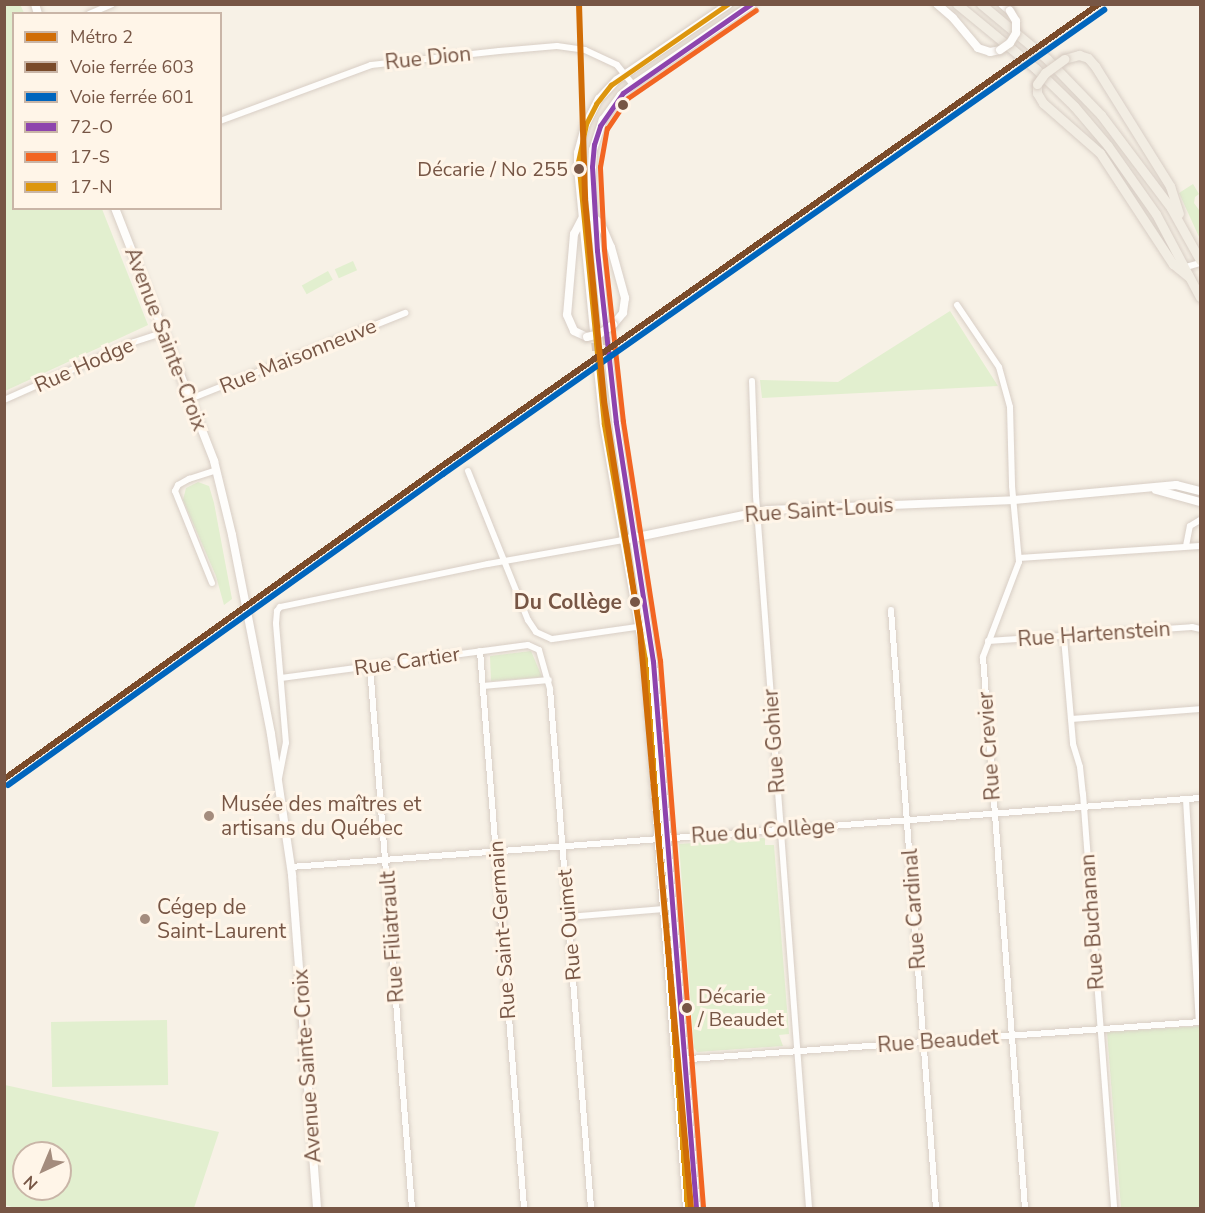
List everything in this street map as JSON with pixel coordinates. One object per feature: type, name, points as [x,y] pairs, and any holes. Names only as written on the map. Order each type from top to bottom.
[{"type":"main road","points":[[957,4],[1015,50],[1082,116],[1144,194],[1186,267],[1200,297]]},
{"type":"main road","points":[[981,4],[1036,49],[1082,93],[1125,144],[1182,225]]},
{"type":"main road","points":[[1192,280],[1173,264],[1100,153],[1043,103],[1037,93],[1037,84],[1046,73],[1064,59],[1079,55],[1095,66],[1170,186],[1182,225],[1200,262]]},
{"type":"street","points":[[94,12],[112,4]]},
{"type":"street","points":[[590,334],[578,162],[583,132],[600,99],[624,74],[729,4]]},
{"type":"street","points":[[605,325],[594,218],[592,166],[597,135],[611,108],[633,85],[752,4]]},
{"type":"street","points":[[937,4],[978,48],[990,52],[1000,50],[1010,43],[1016,33],[1016,21],[1002,4]]},
{"type":"street","name":"Rue Dion","points":[[222,120],[349,71],[394,60],[564,46],[598,54],[617,65],[633,85]]},
{"type":"street","name":"Avenue Sainte-Croix","points":[[116,210],[217,470],[232,535],[278,782],[291,867],[317,1209]]},
{"type":"street","points":[[582,218],[574,234],[567,315],[574,331],[590,334],[605,331],[618,320],[624,310],[625,298],[616,262],[601,224],[594,218]]},
{"type":"street","points":[[1186,267],[1200,262]]},
{"type":"street","name":"Rue Crevier","points":[[957,304],[994,358],[1006,386],[1010,407],[1018,569],[983,657],[993,813],[1025,1209]]},
{"type":"street","name":"Rue Maisonneuve","points":[[190,399],[405,313]]},
{"type":"street","name":"Rue Hodge","points":[[4,400],[134,342],[164,333]]},
{"type":"street","points":[[609,362],[618,436],[635,537],[669,838],[687,1209]]},
{"type":"street","points":[[598,369],[604,425],[623,540],[644,626],[664,909],[696,1209]]},
{"type":"street","name":"Rue Gohier","points":[[752,381],[757,512],[809,1209]]},
{"type":"street","points":[[212,583],[175,491],[185,481],[217,470]]},
{"type":"street","points":[[468,471],[530,624],[540,635],[552,639],[644,626]]},
{"type":"street","name":"Rue Saint-Louis","points":[[279,608],[288,604],[757,512],[1014,500],[1153,489],[1176,485],[1200,491]]},
{"type":"street","name":"Rue Saint-Louis","points":[[1153,489],[1200,502]]},
{"type":"street","points":[[1186,546],[1190,526],[1200,520]]},
{"type":"street","points":[[1019,558],[1200,546]]},
{"type":"street","name":"Avenue Sainte-Croix","points":[[278,782],[286,743],[276,623],[279,608]]},
{"type":"street","name":"Rue Cardinal","points":[[891,610],[936,1209]]},
{"type":"street","name":"Rue Hartenstein","points":[[988,641],[1064,638],[1192,627],[1200,629]]},
{"type":"street","name":"Rue Buchanan","points":[[1064,638],[1073,744],[1081,777],[1084,807],[1114,1209]]},
{"type":"street","name":"Rue Cartier","points":[[281,678],[534,645]]},
{"type":"street","name":"Rue Ouimet","points":[[534,645],[540,652],[549,680],[591,1209]]},
{"type":"street","name":"Rue Saint-Germain","points":[[480,651],[524,1209]]},
{"type":"street","name":"Rue Filiatrault","points":[[370,666],[412,1209]]},
{"type":"street","points":[[483,686],[549,680]]},
{"type":"street","points":[[1071,719],[1200,709]]},
{"type":"street","name":"Rue du Collège","points":[[291,867],[1200,798]]},
{"type":"street","points":[[1186,800],[1200,1022]]},
{"type":"street","points":[[568,917],[664,909]]},
{"type":"street","name":"Rue Beaudet","points":[[680,1059],[1200,1022]]},
{"type":"green space","points":[[20,4],[24,12],[12,12],[12,210],[102,210],[148,325],[5,391],[4,5]]},
{"type":"green space","points":[[1193,184],[1199,194],[1195,197],[1194,203],[1199,210],[1200,239],[1179,193]]},
{"type":"green space","points":[[353,261],[357,270],[339,278],[335,269]]},
{"type":"green space","points":[[328,271],[333,280],[307,294],[302,286]]},
{"type":"green space","points":[[950,311],[998,386],[762,398],[760,380],[838,382]]},
{"type":"green space","points":[[198,482],[209,486],[214,503],[232,599],[224,605],[216,576],[183,500],[186,488]]},
{"type":"green space","points":[[531,651],[542,677],[491,681],[490,656]]},
{"type":"green space","points":[[765,838],[765,845],[774,845],[789,1034],[779,1035],[783,1046],[697,1052],[694,1048],[679,844]]},
{"type":"green space","points":[[167,1020],[168,1085],[52,1087],[51,1022]]},
{"type":"green space","points":[[1200,1026],[1200,1208],[1121,1208],[1107,1032]]},
{"type":"green space","points":[[5,1085],[219,1132],[194,1208],[15,1208],[5,1205]]},
{"type":"tunnel","points":[[605,325],[609,362]]},
{"type":"tunnel","points":[[594,331],[598,369]]},
{"type":"metro line","name":"2","points":[[579,4],[585,199],[604,401],[640,631],[691,1208]]},
{"type":"rail line","name":"603","points":[[4,779],[439,468],[1099,4]]},
{"type":"rail line","name":"601","points":[[8,785],[443,474],[1104,10]]},
{"type":"transit line","name":"17-N","points":[[687,1208],[645,660],[604,425],[578,162],[586,124],[596,104],[611,85],[728,4]]},
{"type":"transit line","name":"72-O","points":[[696,1208],[653,662],[616,423],[597,251],[592,167],[594,145],[600,126],[623,93],[751,4]]},
{"type":"transit line","name":"17-S","points":[[703,1207],[660,661],[623,422],[604,250],[600,167],[607,129],[628,98],[756,10]]},
{"type":"place","name":"Décarie / No 255","points":[[579,169]]},
{"type":"place","name":"Du Collège","points":[[635,602]]},
{"type":"place","name":"Musée des maîtres et artisans du Québec","points":[[209,816]]},
{"type":"place","name":"Cégep de Saint-Laurent","points":[[145,919]]},
{"type":"place","name":"Décarie / Beaudet","points":[[687,1008]]}]
